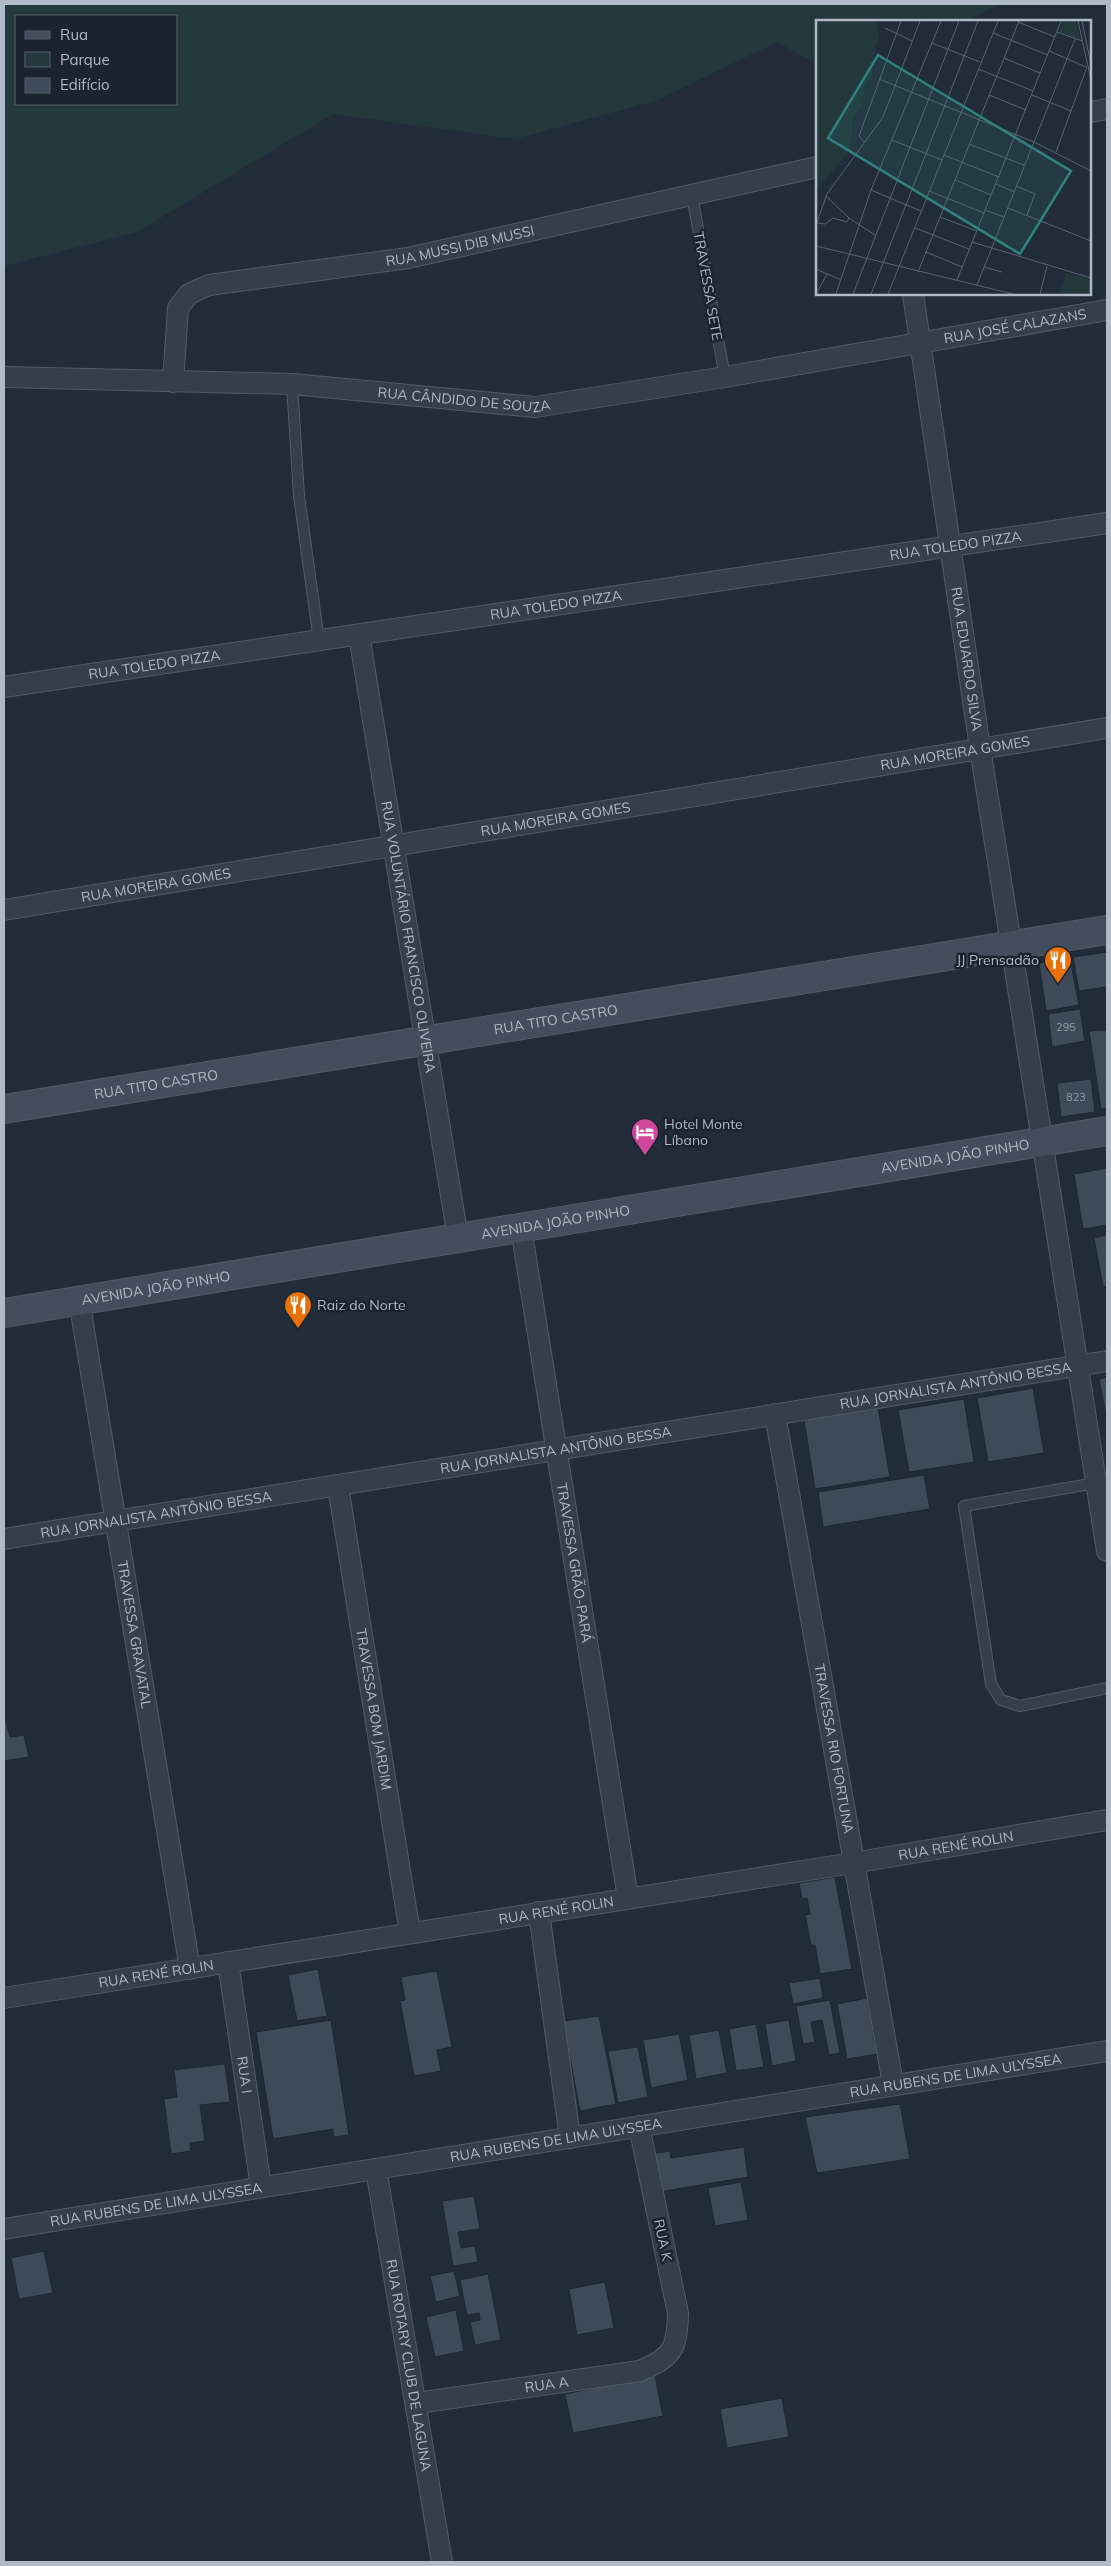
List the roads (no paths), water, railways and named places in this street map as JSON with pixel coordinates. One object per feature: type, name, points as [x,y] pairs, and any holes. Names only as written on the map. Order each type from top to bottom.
[{"type":"main road","name":"RUA TITO CASTRO","points":[[4,1109],[1107,930]]},
{"type":"main road","name":"AVENIDA JOÃO PINHO","points":[[4,1313],[1107,1131]]},
{"type":"street","points":[[1091,112],[1107,109]]},
{"type":"street","name":"RUA MUSSI DIB MUSSI","points":[[173,382],[178,308],[190,294],[209,285],[408,258],[816,167]]},
{"type":"street","name":"RUA EDUARDO SILVA","points":[[913,295],[922,343],[980,748],[1044,1141],[1078,1366],[1102,1482],[1107,1551]]},
{"type":"street","name":"RUA JOSÉ CALAZANS","points":[[922,343],[1107,310]]},
{"type":"street","name":"RUA CÂNDIDO DE SOUZA","points":[[4,377],[292,384],[535,407],[922,343]]},
{"type":"street","name":"RUA TOLEDO PIZZA","points":[[4,687],[1107,523]]},
{"type":"street","name":"RUA VOLUNTÁRIO FRANCISCO OLIVEIRA","points":[[359,635],[458,1238]]},
{"type":"street","name":"RUA MOREIRA GOMES","points":[[4,910],[1107,728]]},
{"type":"street","name":"TRAVESSA GRÃO-PARÁ","points":[[521,1228],[628,1898]]},
{"type":"street","name":"TRAVESSA GRAVATAL","points":[[78,1300],[190,1968]]},
{"type":"street","name":"RUA JORNALISTA ANTÔNIO BESSA","points":[[4,1539],[1107,1361]]},
{"type":"street","name":"TRAVESSA RIO FORTUNA","points":[[775,1414],[893,2084]]},
{"type":"street","name":"TRAVESSA BOM JARDIM","points":[[338,1486],[410,1933]]},
{"type":"street","name":"RUA RENÉ ROLIN","points":[[4,1998],[853,1863],[1107,1820]]},
{"type":"street","points":[[538,1912],[570,2138]]},
{"type":"street","name":"RUA I","points":[[228,1962],[261,2188]]},
{"type":"street","name":"RUA RUBENS DE LIMA ULYSSEA","points":[[4,2229],[893,2084],[1107,2051]]},
{"type":"street","name":"RUA K","points":[[639,2126],[678,2313],[678,2337],[671,2353]]},
{"type":"street","name":"RUA ROTARY CLUB DE LAGUNA","points":[[376,2169],[417,2403],[442,2562]]},
{"type":"street","name":"RUA A","points":[[417,2403],[640,2371],[660,2362],[671,2353]]},
{"type":"lane","name":"TRAVESSA SETE","points":[[692,195],[725,377]]},
{"type":"lane","points":[[292,384],[299,496],[319,641]]},
{"type":"lane","points":[[1102,1482],[964,1506],[991,1684],[1001,1700],[1020,1706],[1107,1688]]},
{"type":"place","name":"JJ Prensadão","points":[[1058,984]]},
{"type":"place","name":"Hotel Monte Líbano","points":[[645,1156]]},
{"type":"place","name":"Raiz do Norte","points":[[298,1329]]}]
